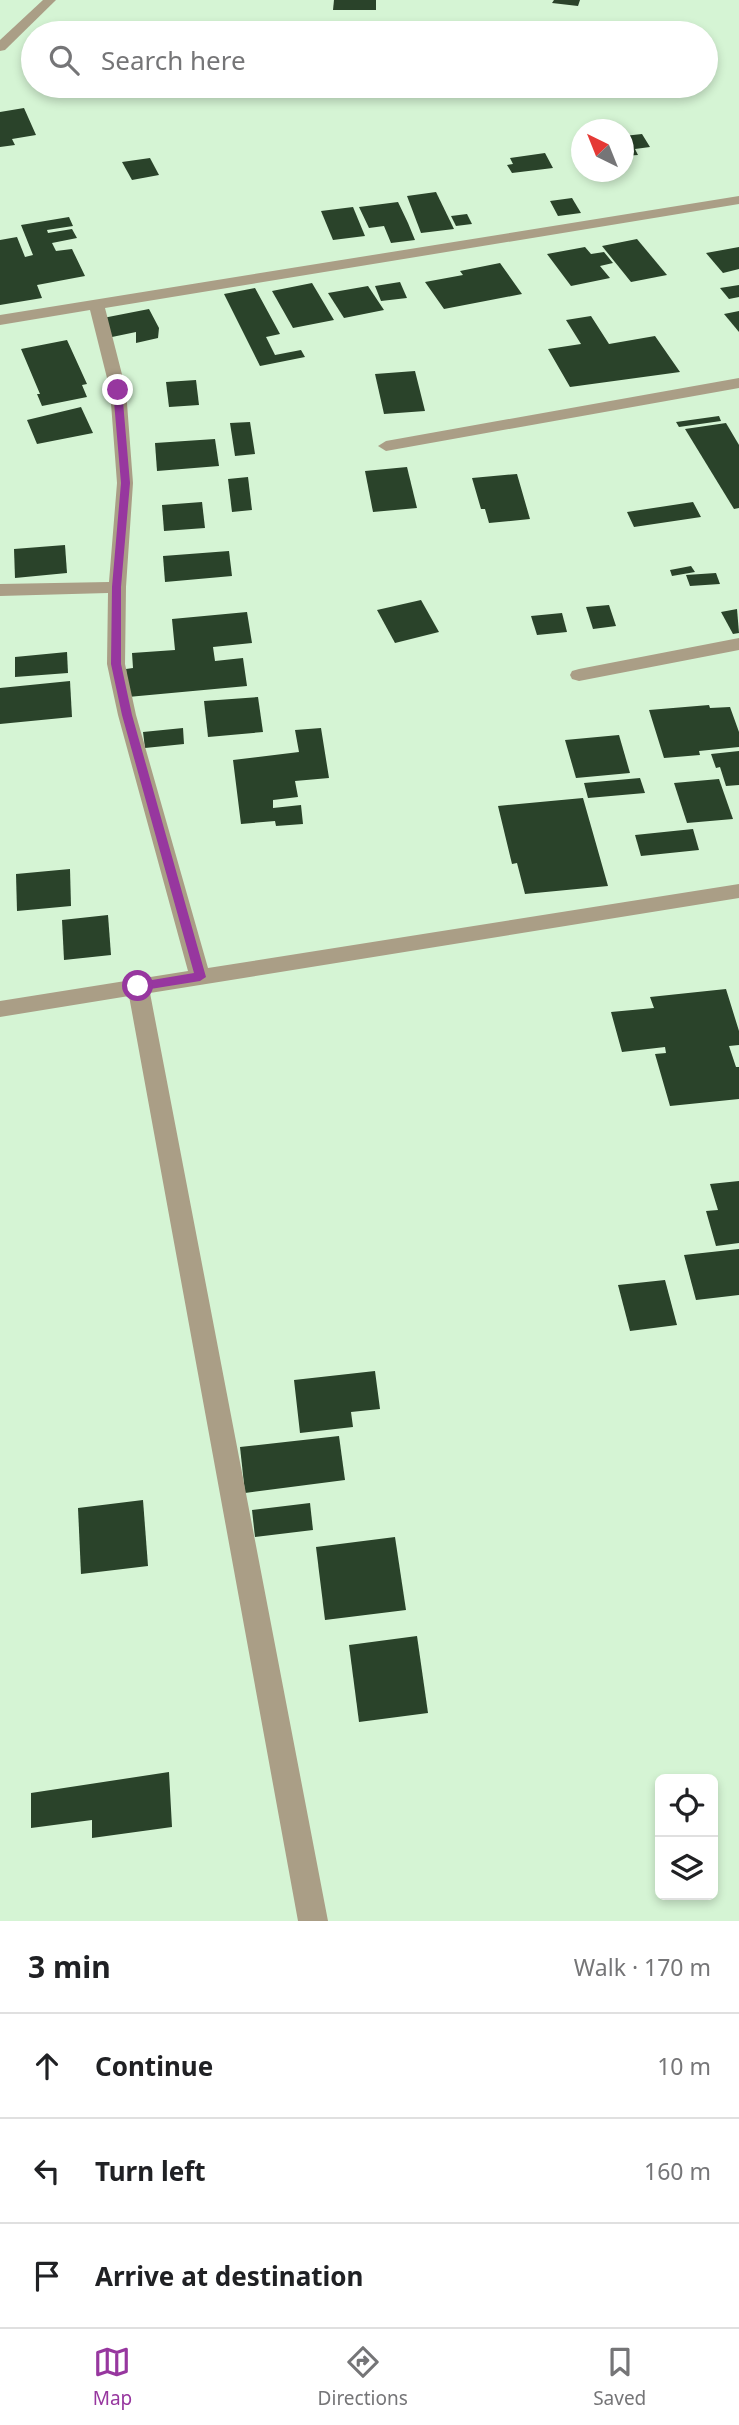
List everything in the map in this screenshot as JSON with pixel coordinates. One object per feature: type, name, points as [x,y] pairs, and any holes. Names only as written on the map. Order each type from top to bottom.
[{"type":"street","points":[[28,21],[50,0]]},
{"type":"street","points":[[0,47],[21,27]]},
{"type":"street","points":[[0,320],[739,200]]},
{"type":"street","points":[[96,303],[118,390],[125,483],[117,587],[116,664],[127,715],[200,977]]},
{"type":"street","points":[[386,446],[739,383]]},
{"type":"street","points":[[0,590],[117,587]]},
{"type":"street","points":[[579,675],[739,644]]},
{"type":"street","points":[[0,1009],[739,891]]},
{"type":"street","points":[[138,986],[313,1921]]},
{"type":"building","points":[[334,0],[376,0],[376,10],[333,10]]},
{"type":"building","points":[[554,0],[580,0],[578,6],[552,3]]},
{"type":"building","points":[[24,108],[36,135],[12,139],[15,145],[0,147],[0,112]]},
{"type":"building","points":[[642,134],[650,147],[635,149],[638,155],[634,155],[634,135]]},
{"type":"building","points":[[545,153],[553,168],[512,173],[507,165],[513,164],[510,158]]},
{"type":"building","points":[[150,158],[159,175],[132,180],[122,162]]},
{"type":"building","points":[[436,192],[454,229],[421,233],[407,196]]},
{"type":"building","points":[[572,198],[581,213],[558,216],[550,201]]},
{"type":"building","points":[[398,202],[415,240],[391,243],[384,226],[369,228],[359,207]]},
{"type":"building","points":[[353,207],[365,236],[333,240],[321,211]]},
{"type":"building","points":[[467,214],[472,224],[456,226],[451,216]]},
{"type":"building","points":[[69,217],[73,226],[47,230],[48,233],[72,229],[77,238],[52,243],[56,251],[72,249],[85,276],[37,285],[42,298],[0,305],[0,240],[17,237],[25,257],[33,255],[21,225]]},
{"type":"building","points":[[637,239],[667,275],[631,282],[602,246]]},
{"type":"building","points":[[585,247],[591,254],[604,252],[613,263],[600,266],[610,278],[571,286],[547,254]]},
{"type":"building","points":[[739,247],[739,269],[723,273],[706,253]]},
{"type":"building","points":[[500,263],[522,294],[444,309],[425,282],[463,275],[460,271]]},
{"type":"building","points":[[400,282],[407,298],[381,301],[375,286]]},
{"type":"building","points":[[312,283],[334,320],[293,328],[272,291]]},
{"type":"building","points":[[739,285],[739,297],[729,299],[720,288]]},
{"type":"building","points":[[368,286],[384,310],[344,318],[328,293]]},
{"type":"building","points":[[255,288],[280,334],[266,337],[275,355],[301,350],[305,357],[260,366],[224,294]]},
{"type":"building","points":[[149,309],[159,328],[158,338],[136,343],[136,332],[112,337],[103,318]]},
{"type":"building","points":[[739,311],[739,332],[724,314]]},
{"type":"building","points":[[591,316],[609,344],[655,336],[680,372],[570,387],[548,349],[581,344],[566,320]]},
{"type":"building","points":[[67,340],[87,384],[82,385],[87,397],[42,406],[37,394],[40,394],[21,349]]},
{"type":"building","points":[[415,371],[425,411],[384,414],[375,374]]},
{"type":"building","points":[[196,380],[199,405],[169,407],[166,382]]},
{"type":"building","points":[[81,407],[93,433],[37,444],[27,420]]},
{"type":"building","points":[[719,416],[721,421],[679,427],[676,422]]},
{"type":"building","points":[[250,422],[255,454],[235,456],[230,423]]},
{"type":"building","points":[[726,423],[739,445],[739,508],[734,509],[685,429]]},
{"type":"building","points":[[215,439],[219,466],[157,471],[155,443]]},
{"type":"building","points":[[407,467],[417,508],[373,512],[365,471]]},
{"type":"building","points":[[517,474],[530,519],[489,523],[485,509],[481,509],[472,478]]},
{"type":"building","points":[[248,477],[252,510],[232,512],[228,479]]},
{"type":"building","points":[[202,502],[205,528],[164,531],[162,505]]},
{"type":"building","points":[[693,502],[701,517],[634,527],[627,512]]},
{"type":"building","points":[[65,545],[67,573],[15,578],[14,549]]},
{"type":"building","points":[[229,551],[232,576],[165,582],[163,556]]},
{"type":"building","points":[[691,566],[695,572],[672,576],[670,570]]},
{"type":"building","points":[[716,573],[720,584],[690,586],[686,575]]},
{"type":"building","points":[[421,600],[439,632],[395,643],[377,610]]},
{"type":"building","points":[[609,605],[616,626],[593,629],[586,607]]},
{"type":"building","points":[[737,609],[739,633],[733,634],[721,612]]},
{"type":"building","points":[[247,612],[252,643],[213,647],[215,661],[243,658],[247,686],[128,697],[126,669],[133,668],[132,653],[175,650],[172,619]]},
{"type":"building","points":[[562,613],[567,632],[537,635],[531,616]]},
{"type":"building","points":[[67,652],[68,673],[15,677],[15,657]]},
{"type":"building","points":[[70,681],[72,717],[0,724],[0,688]]},
{"type":"building","points":[[258,697],[263,732],[208,737],[204,701]]},
{"type":"building","points":[[709,705],[710,708],[730,707],[739,732],[739,747],[699,751],[700,755],[664,758],[649,710]]},
{"type":"building","points":[[183,728],[184,744],[145,748],[143,732]]},
{"type":"building","points":[[321,728],[329,778],[295,781],[298,797],[273,800],[273,808],[301,805],[303,824],[276,826],[275,821],[241,824],[233,760],[299,752],[295,730]]},
{"type":"building","points":[[619,735],[630,773],[576,778],[565,740]]},
{"type":"building","points":[[739,751],[739,785],[726,786],[720,767],[716,768],[711,754]]},
{"type":"building","points":[[640,778],[645,793],[588,798],[584,783]]},
{"type":"building","points":[[719,779],[733,819],[687,823],[674,783]]},
{"type":"building","points":[[583,798],[608,886],[525,894],[517,863],[512,864],[498,806]]},
{"type":"building","points":[[693,829],[699,850],[641,856],[635,835]]},
{"type":"building","points":[[70,869],[71,906],[17,911],[16,874]]},
{"type":"building","points":[[108,915],[111,955],[64,960],[62,920]]},
{"type":"building","points":[[726,989],[739,1031],[739,1045],[729,1046],[736,1067],[739,1067],[739,1099],[670,1106],[655,1054],[666,1053],[665,1047],[622,1052],[611,1012],[654,1008],[650,997]]},
{"type":"building","points":[[739,1181],[739,1243],[716,1246],[706,1211],[718,1210],[710,1184]]},
{"type":"building","points":[[739,1249],[739,1295],[696,1300],[684,1255]]},
{"type":"building","points":[[665,1280],[677,1325],[630,1331],[618,1285]]},
{"type":"building","points":[[375,1371],[380,1409],[351,1412],[353,1427],[300,1433],[294,1380]]},
{"type":"building","points":[[339,1436],[345,1480],[245,1493],[240,1447]]},
{"type":"building","points":[[143,1500],[148,1566],[81,1574],[78,1508]]},
{"type":"building","points":[[310,1503],[313,1530],[255,1537],[252,1510]]},
{"type":"building","points":[[395,1537],[406,1610],[325,1620],[316,1547]]},
{"type":"building","points":[[417,1636],[428,1713],[359,1722],[349,1645]]},
{"type":"building","points":[[169,1772],[172,1827],[92,1838],[92,1820],[31,1828],[31,1793]]},
{"type":"route","points":[[118,390],[125,483],[117,587],[116,664],[127,715],[200,977],[138,986]]}]
